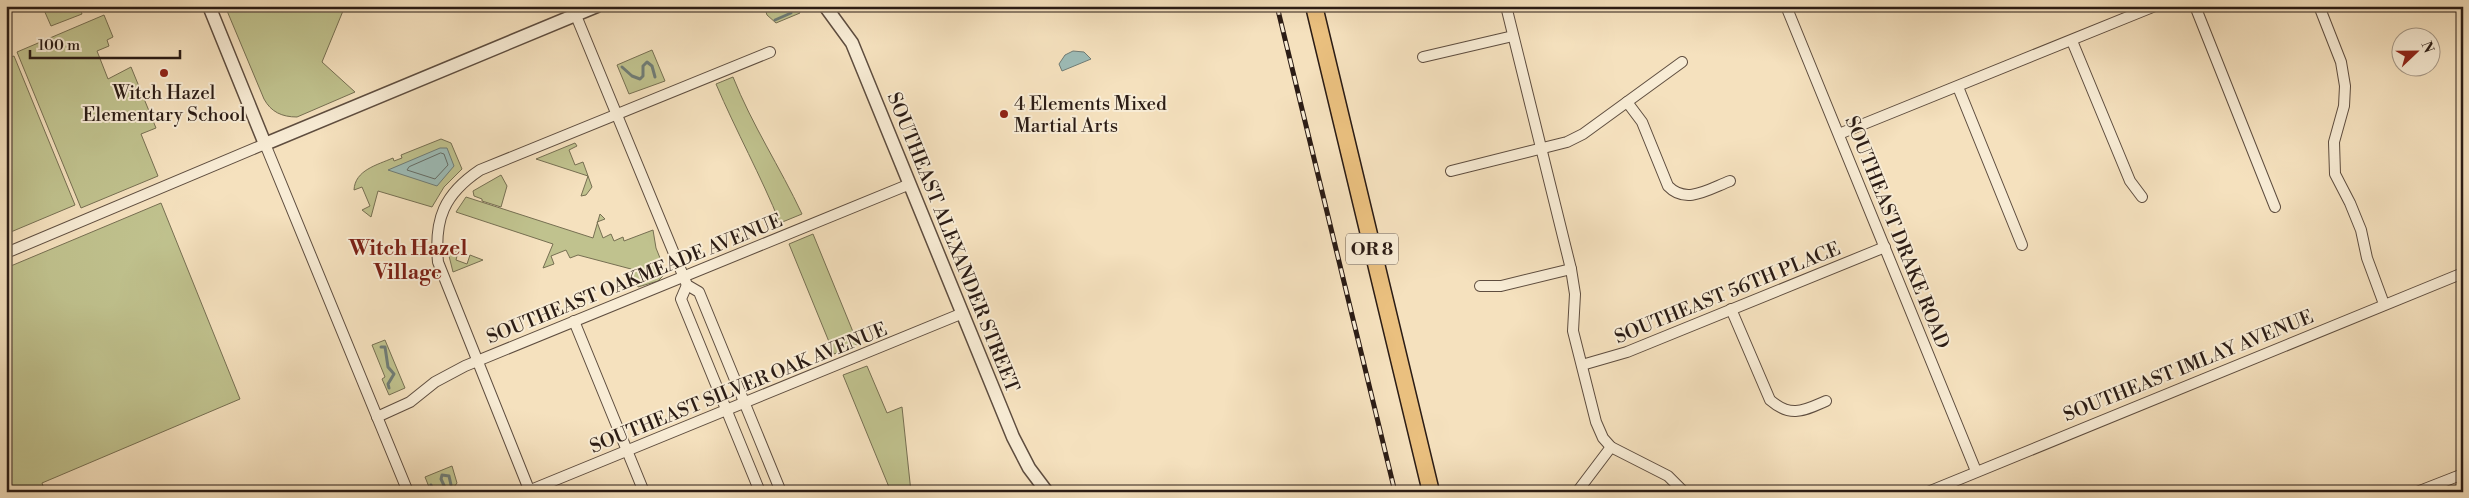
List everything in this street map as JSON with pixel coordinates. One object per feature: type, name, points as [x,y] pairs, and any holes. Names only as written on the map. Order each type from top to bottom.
[{"type":"main road","name":"OR 8","points":[[1314,6],[1431,492]]},
{"type":"street","points":[[209,6],[408,492]]},
{"type":"street","points":[[6,253],[266,144],[574,11],[597,6]]},
{"type":"street","name":"SOUTHEAST ALEXANDER STREET","points":[[826,6],[852,43],[1014,437],[1029,468],[1047,492]]},
{"type":"street","points":[[1506,6],[1540,150],[1571,269],[1576,294],[1573,330],[1596,422],[1611,447],[1668,476],[1684,492]]},
{"type":"street","name":"SOUTHEAST DRAKE ROAD","points":[[1786,6],[1976,471]]},
{"type":"street","points":[[1839,134],[2155,6]]},
{"type":"street","points":[[2195,6],[2276,207]]},
{"type":"street","points":[[2319,6],[2341,62],[2346,86],[2344,106],[2334,142],[2335,174],[2361,230],[2367,258],[2384,304]]},
{"type":"street","points":[[574,11],[685,281],[699,292],[781,492]]},
{"type":"street","points":[[1423,57],[1513,36]]},
{"type":"street","points":[[2072,41],[2130,181],[2142,196]]},
{"type":"street","points":[[528,491],[438,262],[437,232],[446,202],[459,186],[480,170],[770,52]]},
{"type":"street","points":[[1451,171],[1567,142],[1583,134],[1682,62]]},
{"type":"street","points":[[1958,87],[2022,245]]},
{"type":"street","points":[[1627,102],[1642,122],[1668,186],[1673,192],[1693,196],[1730,181]]},
{"type":"street","name":"SOUTHEAST OAKMEADE AVENUE","points":[[377,417],[410,402],[445,376],[477,362],[574,321],[685,281],[818,220],[910,184]]},
{"type":"street","name":"SOUTHEAST 56TH PLACE","points":[[1582,365],[1627,352],[1885,247]]},
{"type":"street","points":[[1480,286],[1501,286],[1571,269]]},
{"type":"street","name":"SOUTHEAST IMLAY AVENUE","points":[[1928,492],[2463,273]]},
{"type":"street","points":[[685,281],[681,299],[760,492]]},
{"type":"street","points":[[1731,309],[1770,400],[1781,409],[1794,412],[1826,401]]},
{"type":"street","name":"SOUTHEAST SILVER OAK AVENUE","points":[[528,491],[963,313]]},
{"type":"street","points":[[574,321],[644,492]]},
{"type":"street","points":[[1577,492],[1611,447]]},
{"type":"street","points":[[2416,492],[2429,490],[2463,474]]},
{"type":"green space","points":[[53,6],[79,6],[82,14],[51,26],[44,10]]},
{"type":"green space","points":[[225,6],[345,6],[322,62],[355,92],[297,117],[282,115],[274,110],[264,99]]},
{"type":"green space","points":[[764,6],[797,6],[800,13],[776,23],[767,15]]},
{"type":"green space","points":[[104,15],[113,37],[107,40],[109,46],[97,51],[108,79],[131,67],[156,128],[141,134],[158,176],[81,208],[17,52]]},
{"type":"green space","points":[[652,50],[665,81],[629,94],[617,65]]},
{"type":"green space","points":[[14,56],[75,205],[6,234],[6,59]]},
{"type":"green space","points":[[733,77],[802,214],[780,223],[716,84]]},
{"type":"green space","points":[[441,139],[451,143],[462,169],[444,187],[432,207],[378,191],[371,217],[362,210],[370,206],[362,187],[354,190],[355,183],[363,173],[374,166],[393,158],[394,161],[402,158],[401,155]]},
{"type":"green space","points":[[575,143],[577,146],[569,150],[575,165],[583,162],[592,187],[586,195],[581,196],[588,176],[536,159]]},
{"type":"green space","points":[[501,175],[507,186],[501,207],[482,201],[482,199],[474,196],[473,191]]},
{"type":"green space","points":[[466,197],[593,238],[597,223],[603,238],[611,234],[614,241],[623,237],[624,241],[653,230],[656,248],[664,268],[664,275],[658,281],[638,287],[631,269],[578,255],[570,258],[566,250],[551,256],[554,264],[543,268],[553,244],[456,212]]},
{"type":"green space","points":[[161,203],[240,399],[42,483],[45,492],[6,492],[6,268]]},
{"type":"green space","points":[[600,214],[605,219],[598,222]]},
{"type":"green space","points":[[813,234],[858,344],[834,354],[789,244]]},
{"type":"green space","points":[[448,252],[458,252],[456,260],[467,264],[470,255],[483,260],[453,272]]},
{"type":"green space","points":[[385,340],[405,388],[389,395],[382,379],[385,377],[372,345]]},
{"type":"green space","points":[[867,366],[887,413],[902,407],[911,492],[891,492],[843,375]]},
{"type":"green space","points":[[452,466],[457,483],[454,487],[456,492],[431,492],[425,477]]},
{"type":"water","points":[[1073,51],[1084,52],[1091,59],[1062,71],[1059,64],[1065,55]]},
{"type":"water","points":[[440,148],[447,148],[454,166],[437,186],[388,170]]},
{"type":"waterway","points":[[775,20],[791,13],[791,9],[787,6]]},
{"type":"waterway","points":[[622,67],[632,76],[640,79],[643,76],[643,66],[647,62],[652,66],[655,77]]},
{"type":"waterway","points":[[381,347],[385,347],[388,367],[394,374],[388,384],[389,388]]},
{"type":"waterway","points":[[447,492],[441,479],[442,475],[449,476],[451,485]]},
{"type":"waterway","points":[[431,485],[434,492]]},
{"type":"railway","points":[[1277,6],[1395,492]]},
{"type":"place","name":"Witch Hazel Elementary School","points":[[164,73]]},
{"type":"place","name":"4 Elements Mixed Martial Arts","points":[[1004,114]]},
{"type":"district","name":"Witch Hazel Village","points":[[408,260]]}]
